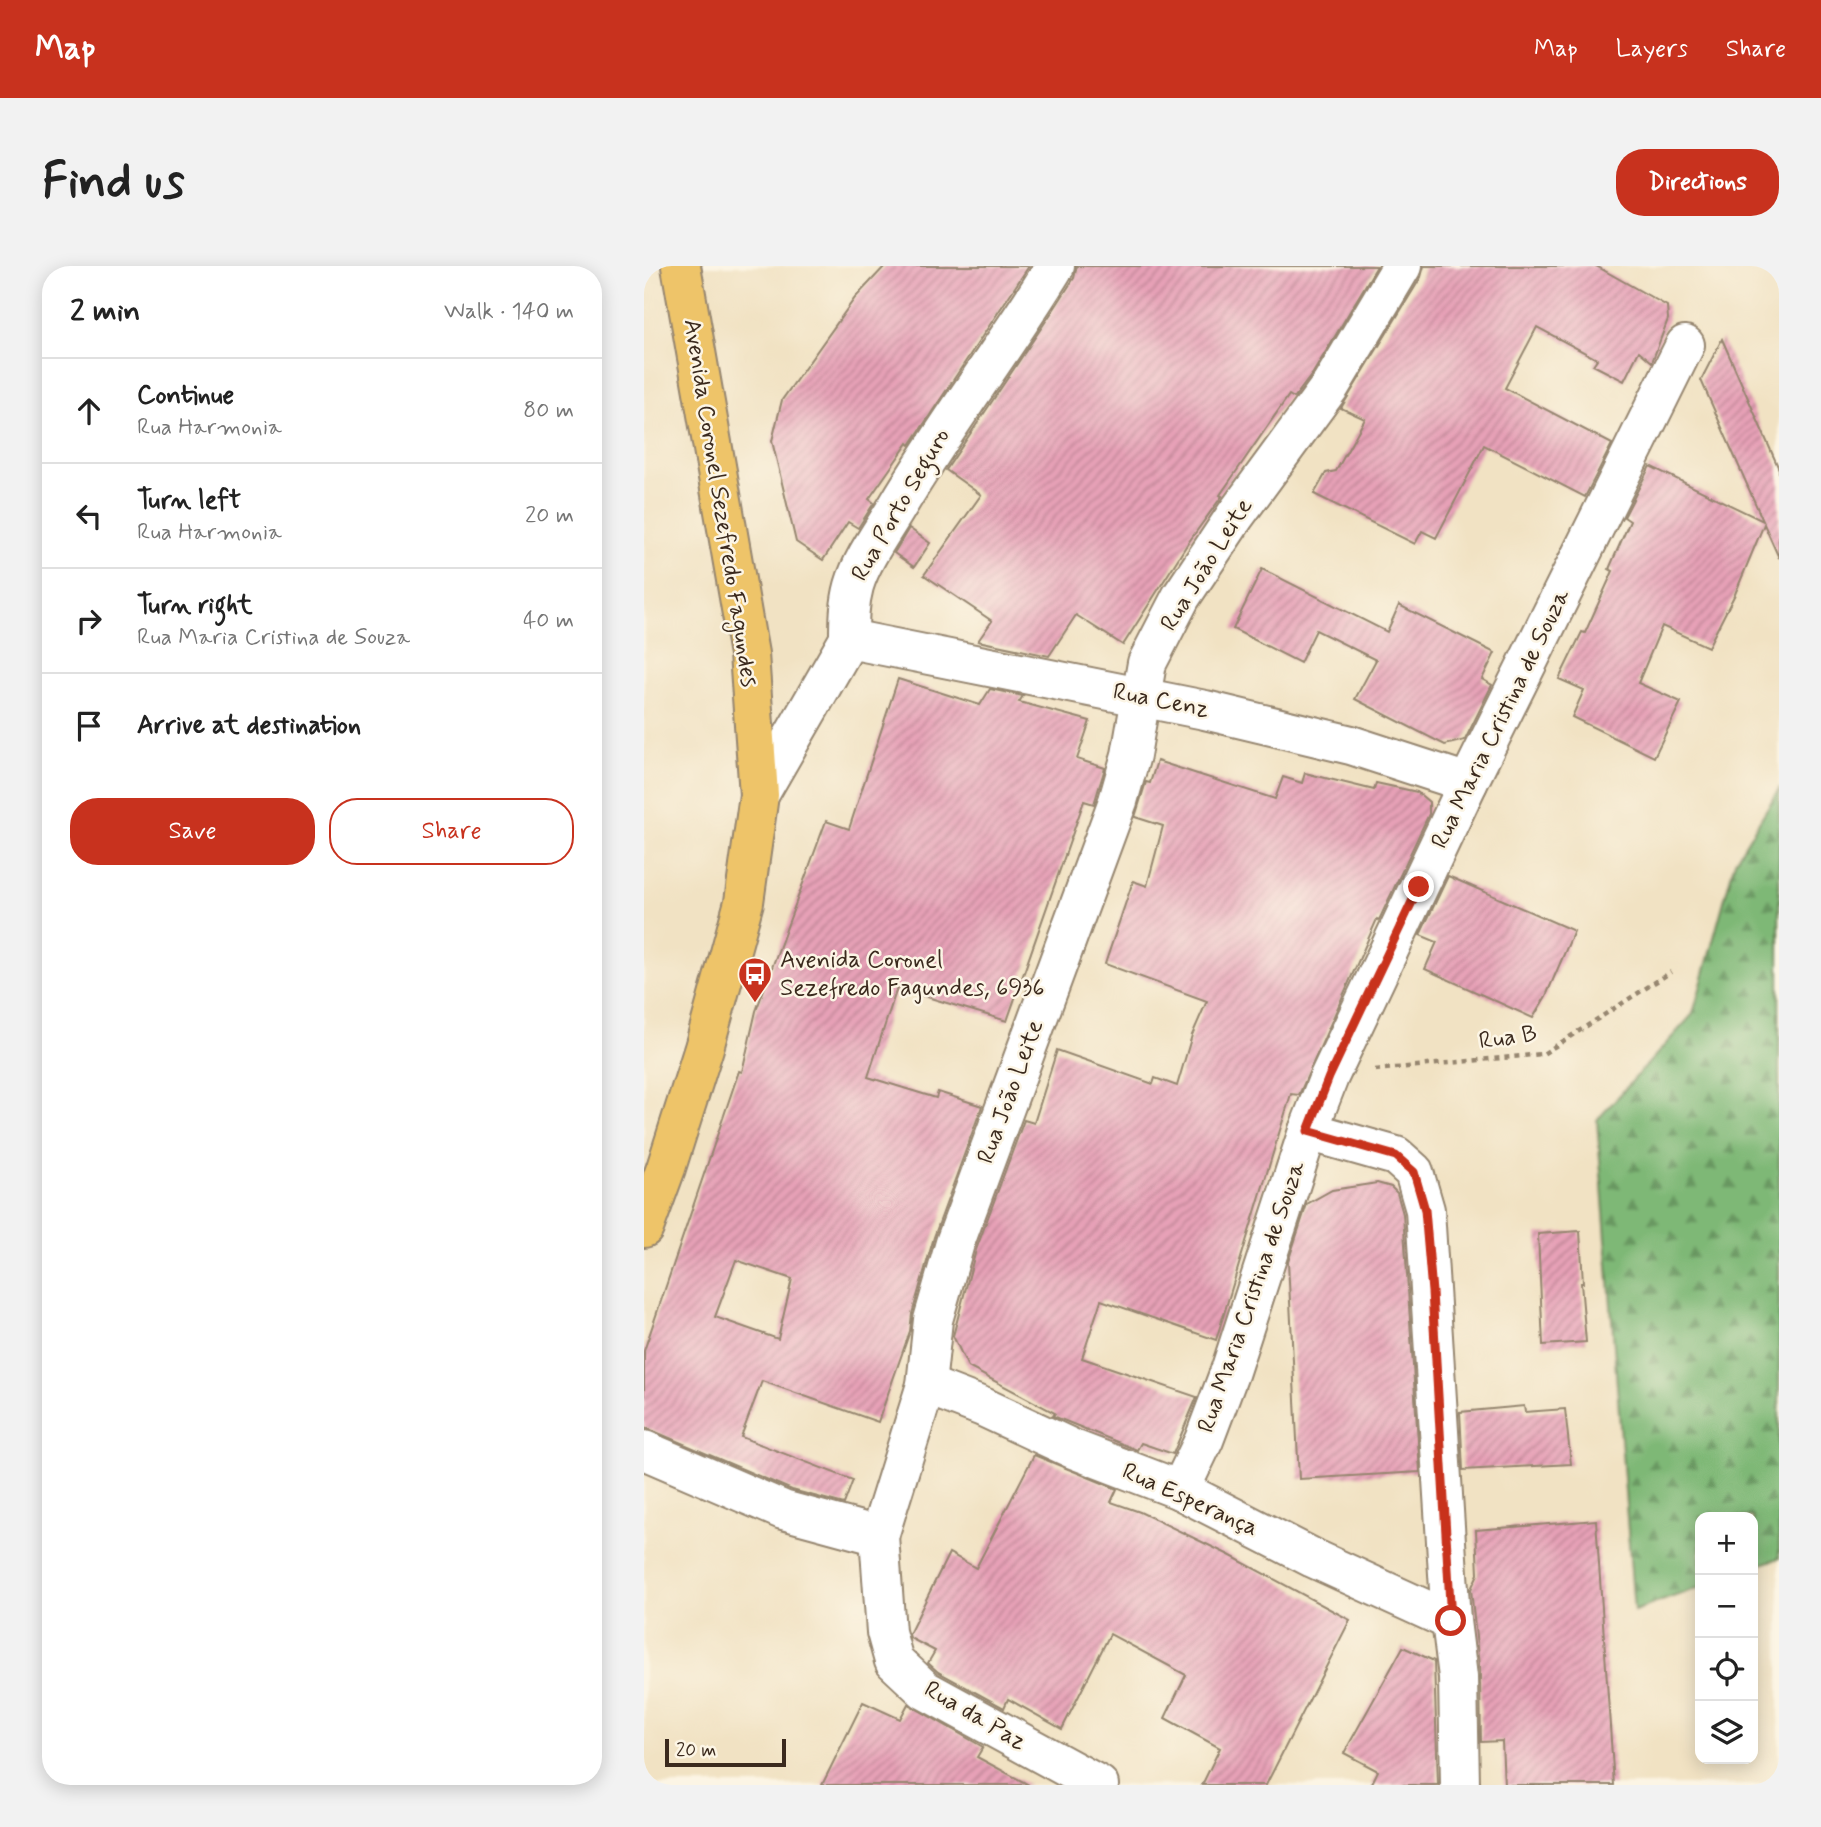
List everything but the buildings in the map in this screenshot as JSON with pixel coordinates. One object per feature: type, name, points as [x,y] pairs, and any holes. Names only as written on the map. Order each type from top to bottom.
[{"type":"main road","name":"Avenida Coronel Sezefredo Fagundes","points":[[644,1228],[704,1048],[740,915],[759,794],[749,654],[683,273]]},
{"type":"street","name":"Rua Porto Seguro","points":[[759,794],[849,639],[849,613],[855,584],[872,549],[957,412],[1026,313],[1055,266]]},
{"type":"street","name":"Rua João Leite","points":[[878,1536],[926,1385],[933,1320],[955,1243],[1118,801],[1131,755],[1147,663],[1181,597],[1235,516],[1331,385],[1402,266]]},
{"type":"street","name":"Rua Maria Cristina de Souza","points":[[1180,1490],[1204,1440],[1230,1371],[1308,1131],[1329,1077],[1468,783],[1685,345]]},
{"type":"street","name":"Rua Cenz","points":[[849,639],[1141,697],[1352,744],[1468,783]]},
{"type":"street","points":[[1308,1131],[1396,1156],[1414,1172],[1425,1210],[1451,1621],[1458,1677],[1460,1785]]},
{"type":"street","name":"Rua Esperança","points":[[926,1385],[983,1407],[1073,1449],[1180,1490],[1313,1558],[1451,1621]]},
{"type":"street","points":[[644,1450],[783,1510],[878,1536]]},
{"type":"street","name":"Rua da Paz","points":[[878,1536],[886,1632],[894,1661],[925,1690],[1099,1785]]},
{"type":"path","name":"Rua B","points":[[1329,1077],[1382,1068],[1543,1055],[1671,972]]},
{"type":"green space","points":[[1779,789],[1779,1558],[1758,1565],[1758,1512],[1695,1512],[1695,1589],[1634,1611],[1597,1120],[1693,1014],[1735,861]]},
{"type":"place","name":"Avenida Coronel Sezefredo Fagundes, 6936","points":[[755,1004]]},
{"type":"route","points":[[1419,887],[1329,1077],[1308,1131],[1396,1156],[1414,1172],[1425,1210],[1432,1292],[1451,1621]]}]
